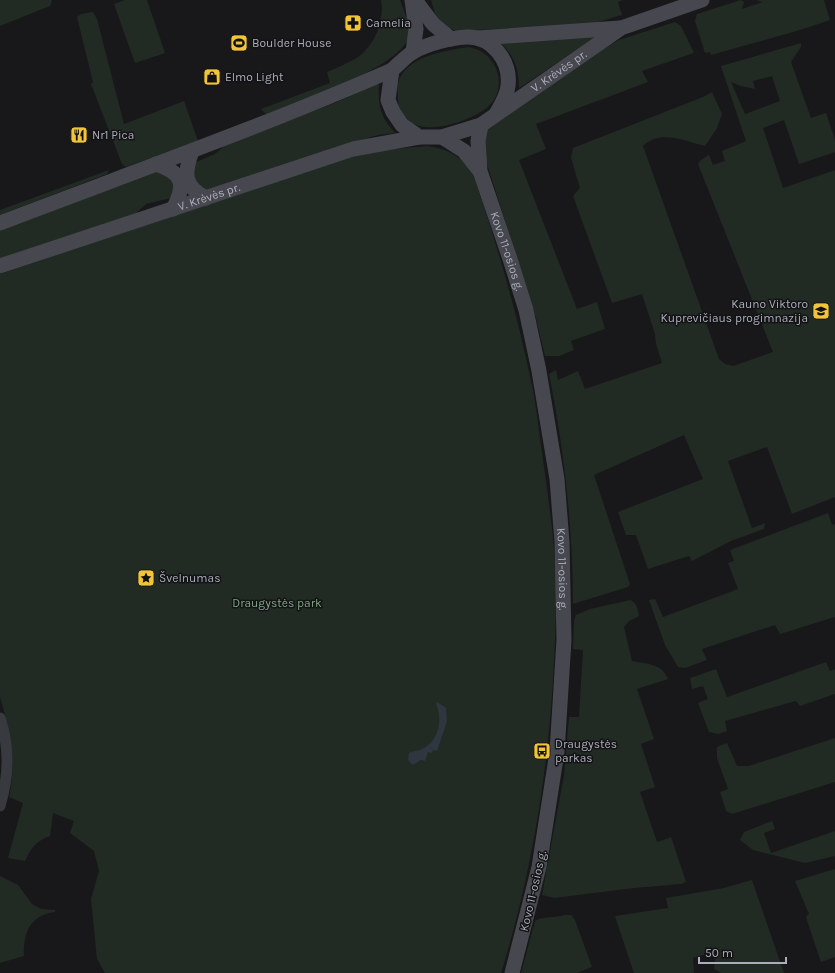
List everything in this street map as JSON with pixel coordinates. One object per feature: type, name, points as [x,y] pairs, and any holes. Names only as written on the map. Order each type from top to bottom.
[{"type":"main road","points":[[412,0],[416,29],[413,52]]},
{"type":"main road","points":[[415,0],[433,24],[450,39]]},
{"type":"main road","name":"V. Krėvės pr.","points":[[478,38],[621,28],[702,0]]},
{"type":"main road","name":"V. Krėvės pr.","points":[[496,114],[621,28]]},
{"type":"main road","points":[[0,223],[331,97],[392,70],[413,52],[450,39],[467,37],[478,38],[490,44],[499,52],[506,63],[508,87],[505,98],[496,114],[481,125],[442,137],[419,137],[402,125],[393,112],[388,100],[392,70]]},
{"type":"main road","name":"Kovo 11-osios g.","points":[[481,125],[478,142],[480,171],[526,310],[540,371],[557,479],[562,542],[564,640],[557,752],[539,868],[512,973]]},
{"type":"main road","name":"V. Krėvės pr.","points":[[0,266],[353,149],[419,137]]},
{"type":"main road","name":"Kovo 11-osios g.","points":[[442,137],[464,151],[480,171]]},
{"type":"main road","points":[[192,151],[187,167],[187,177],[195,192],[206,198]]},
{"type":"main road","points":[[156,164],[168,168],[179,179],[182,188],[173,209]]},
{"type":"street","points":[[0,718],[5,733],[9,757],[8,773],[0,806]]},
{"type":"green space","points":[[0,0],[52,0],[50,6],[0,26]]},
{"type":"green space","points":[[125,0],[147,0],[165,53],[135,63],[114,4]]},
{"type":"green space","points":[[381,0],[400,0],[409,29],[408,38],[401,49],[386,61],[367,72],[322,93],[267,115],[261,109],[330,83],[327,72],[355,59],[362,54],[373,41],[380,25],[382,8]]},
{"type":"green space","points":[[431,0],[623,0],[618,2],[622,15],[591,24],[456,31],[438,23]]},
{"type":"green space","points":[[741,0],[744,2],[742,9],[763,2],[756,0],[824,0],[830,20],[711,55],[710,52],[705,53],[695,21],[697,14]]},
{"type":"green space","points":[[93,12],[97,19],[124,124],[184,101],[198,141],[126,167],[122,164],[91,84],[93,82],[77,17],[81,14]]},
{"type":"green space","points":[[675,22],[681,26],[694,53],[642,71],[648,82],[536,124],[546,149],[519,160],[577,309],[597,302],[605,329],[571,341],[574,350],[559,356],[545,356],[536,318],[482,148],[486,131],[492,123],[604,48],[619,40]]},
{"type":"green space","points":[[596,37],[519,88],[517,68],[508,51],[498,41]]},
{"type":"green space","points":[[801,43],[801,47],[791,62],[811,118],[826,113],[835,140],[835,152],[799,164],[784,120],[763,128],[783,188],[835,170],[835,497],[792,514],[767,447],[728,461],[752,528],[765,523],[764,529],[731,541],[692,561],[689,556],[648,569],[636,535],[626,535],[618,512],[703,479],[684,435],[594,475],[630,584],[628,587],[573,604],[573,575],[567,488],[549,374],[556,370],[558,380],[578,371],[585,389],[662,363],[656,344],[655,334],[642,294],[612,303],[573,196],[580,188],[571,158],[573,148],[703,97],[712,92],[722,114],[717,128],[705,146],[681,139],[665,137],[649,141],[643,146],[719,359],[725,364],[733,366],[773,352],[698,164],[709,155],[713,165],[725,161],[722,151],[746,141],[721,66]],"holes":[[[772,76],[780,101],[745,114],[731,82],[755,89],[753,81]]]},
{"type":"green space","points":[[468,47],[477,49],[488,56],[498,74],[499,87],[497,94],[488,107],[469,118],[435,127],[416,125],[406,118],[399,109],[398,84],[408,67],[427,56]]},
{"type":"green space","points":[[379,83],[381,110],[386,121],[395,133],[378,135],[358,141],[206,192],[194,186],[194,163],[215,154],[225,145],[337,102]]},
{"type":"green space","name":"Draugystės park","points":[[427,146],[455,155],[470,170],[474,177],[491,228],[513,304],[533,389],[553,539],[556,577],[555,643],[548,739],[535,834],[514,927],[501,973],[105,973],[97,959],[91,899],[99,871],[94,851],[70,833],[74,821],[53,813],[50,836],[41,840],[34,846],[29,852],[25,861],[8,858],[23,803],[9,797],[13,757],[10,735],[0,697],[0,274],[371,151]]},
{"type":"green space","points":[[159,169],[176,180],[171,198],[146,204],[134,215],[0,260],[0,229]]},
{"type":"green space","points":[[109,170],[107,174],[0,215],[0,210]]},
{"type":"green space","points":[[828,513],[832,525],[835,524],[835,617],[780,634],[775,625],[702,649],[707,660],[685,668],[678,667],[665,645],[649,600],[655,599],[663,617],[738,589],[728,563],[734,561],[730,550]]},
{"type":"green space","points":[[630,600],[636,605],[639,616],[629,621],[624,627],[632,661],[658,667],[668,679],[637,689],[654,739],[641,744],[655,787],[640,792],[657,842],[671,837],[686,882],[681,884],[554,898],[542,895],[564,775],[569,717],[579,717],[583,650],[573,649],[574,621],[576,615],[590,609]]},
{"type":"green space","points":[[826,662],[830,671],[835,669],[835,694],[800,706],[796,701],[725,721],[727,731],[718,734],[709,732],[698,703],[708,699],[703,686],[692,689],[690,678],[716,669],[727,697]]},
{"type":"green space","points":[[835,738],[835,782],[732,814],[726,811],[720,792],[728,789],[717,758],[717,747],[727,743],[737,766],[749,766]]},
{"type":"green space","points":[[772,821],[775,829],[764,833],[771,853],[835,831],[835,856],[805,863],[753,850],[740,840],[744,832]]},
{"type":"green space","points":[[835,869],[835,957],[821,962],[806,917],[809,914],[795,881]]},
{"type":"green space","points":[[0,876],[18,885],[32,904],[41,909],[55,910],[55,912],[39,917],[30,926],[25,940],[24,956],[0,963]]},
{"type":"green space","points":[[752,880],[784,973],[721,973],[714,969],[716,951],[693,958],[694,973],[634,973],[615,916],[668,908],[666,898],[724,888]]},
{"type":"green space","points":[[571,915],[575,920],[592,967],[577,973],[521,973],[535,921],[541,918]]},
{"type":"shaded area","points":[[437,702],[446,708],[447,721],[437,751],[433,750],[432,753],[428,752],[425,761],[421,760],[413,765],[408,760],[409,753],[420,750],[428,745],[438,730],[439,717],[436,704]]},
{"type":"place","name":"Camelia","points":[[353,23]]},
{"type":"place","name":"Boulder House","points":[[239,43]]},
{"type":"place","name":"Elmo Light","points":[[212,77]]},
{"type":"place","name":"Nr1 Pica","points":[[79,135]]},
{"type":"place","name":"Kauno Viktoro Kuprevičiaus progimnazija","points":[[821,311]]},
{"type":"place","name":"Švelnumas","points":[[146,578]]},
{"type":"place","name":"Draugystės parkas","points":[[542,751]]}]
